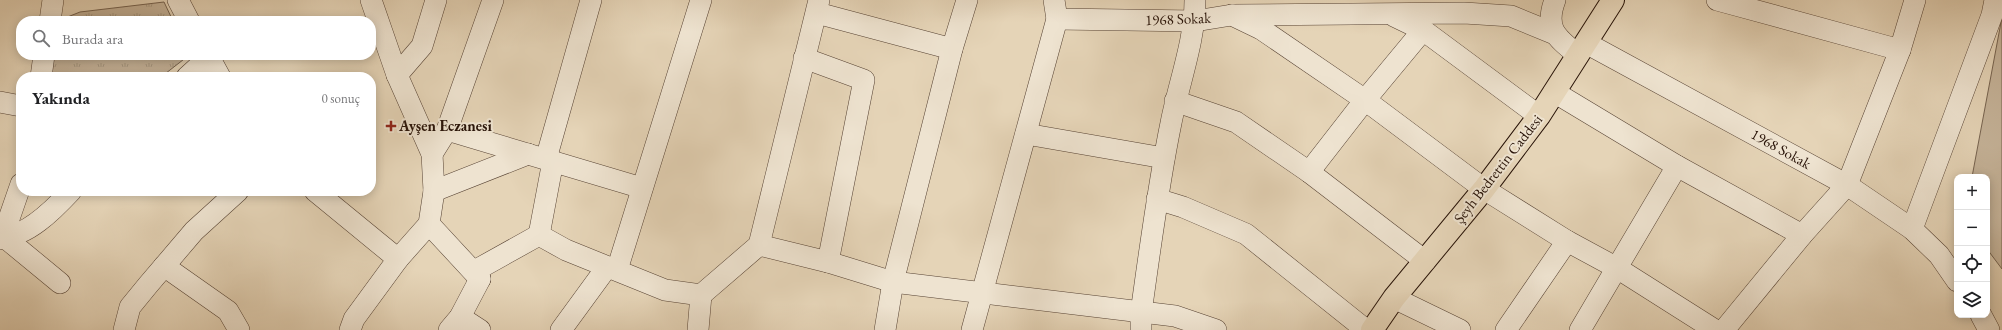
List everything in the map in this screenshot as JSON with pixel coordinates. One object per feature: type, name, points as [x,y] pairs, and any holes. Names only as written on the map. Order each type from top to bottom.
[{"type":"main road","name":"Şeyh Bedrettin Caddesi","points":[[1372,330],[1394,298],[1484,189],[1539,116],[1613,0]]},
{"type":"street","points":[[51,16],[53,0]]},
{"type":"street","points":[[178,0],[186,16]]},
{"type":"street","points":[[350,330],[354,319],[398,259],[429,224],[434,191],[432,154],[397,75],[371,0]]},
{"type":"street","points":[[397,75],[422,46],[436,0]]},
{"type":"street","points":[[432,154],[447,130],[493,0]]},
{"type":"street","points":[[539,235],[542,158],[590,0]]},
{"type":"street","points":[[561,330],[612,268],[642,188],[676,85],[701,0]]},
{"type":"street","points":[[885,330],[893,282],[952,48],[967,0]]},
{"type":"street","points":[[1141,321],[1157,199],[1164,158],[1175,101],[1195,21],[1194,0]]},
{"type":"street","points":[[1511,16],[1532,10],[1554,0]]},
{"type":"street","points":[[1554,0],[1551,18],[1555,34]]},
{"type":"street","points":[[1717,0],[1900,50]]},
{"type":"street","points":[[1724,330],[1802,235],[1847,185],[1900,50],[1915,0]]},
{"type":"street","points":[[1912,229],[1992,15],[1995,0]]},
{"type":"street","points":[[698,330],[701,295],[758,245],[818,6],[952,48]]},
{"type":"street","name":"1968 Sokak","points":[[1055,10],[1195,21],[1232,15],[1388,13],[1446,6],[1511,16]]},
{"type":"street","points":[[972,330],[1026,134],[1055,10]]},
{"type":"street","points":[[1388,13],[1423,30],[1539,116]]},
{"type":"street","points":[[1232,15],[1261,29],[1365,100],[1484,189],[1567,241],[1617,268],[1715,330]]},
{"type":"street","points":[[1511,16],[1555,34]]},
{"type":"street","points":[[1309,172],[1365,100],[1423,30]]},
{"type":"street","name":"1968 Sokak","points":[[1555,34],[1847,185],[1912,229],[1939,255],[1954,277]]},
{"type":"street","points":[[804,58],[864,80],[828,262]]},
{"type":"street","points":[[42,72],[43,60]]},
{"type":"street","points":[[192,72],[205,60]]},
{"type":"street","points":[[211,60],[217,72]]},
{"type":"street","points":[[1554,92],[1677,166],[1802,235]]},
{"type":"street","points":[[1175,101],[1236,122],[1309,172],[1425,261]]},
{"type":"street","points":[[0,102],[16,105]]},
{"type":"street","points":[[447,130],[642,188]]},
{"type":"street","points":[[1026,134],[1164,158]]},
{"type":"street","points":[[434,191],[542,158]]},
{"type":"street","points":[[1580,330],[1677,166]]},
{"type":"street","points":[[1,237],[16,196]]},
{"type":"street","points":[[1,237],[28,230],[65,196]]},
{"type":"street","points":[[124,330],[130,307],[194,231],[232,196]]},
{"type":"street","points":[[321,196],[398,259]]},
{"type":"street","points":[[1157,199],[1183,207],[1246,234],[1366,330]]},
{"type":"street","points":[[429,224],[480,279]]},
{"type":"street","points":[[539,235],[566,250],[665,290],[701,295]]},
{"type":"street","points":[[480,330],[455,323],[480,279],[478,269],[539,235]]},
{"type":"street","points":[[1,237],[60,283]]},
{"type":"street","points":[[1506,330],[1567,241]]},
{"type":"street","points":[[758,245],[828,262],[893,282],[981,293],[1141,321],[1175,316],[1216,330]]},
{"type":"street","points":[[164,266],[228,311],[239,330]]},
{"type":"street","points":[[1394,298],[1460,330]]},
{"type":"street","points":[[1983,318],[1989,330]]},
{"type":"green space","points":[[164,2],[171,16],[70,16],[80,12]]},
{"type":"green space","points":[[2002,17],[2002,269],[1990,253],[1990,174],[1973,174]]},
{"type":"green space","points":[[53,60],[183,60],[167,72],[51,72]]},
{"type":"place","name":"Ayşen Eczanesi","points":[[391,126]]}]
